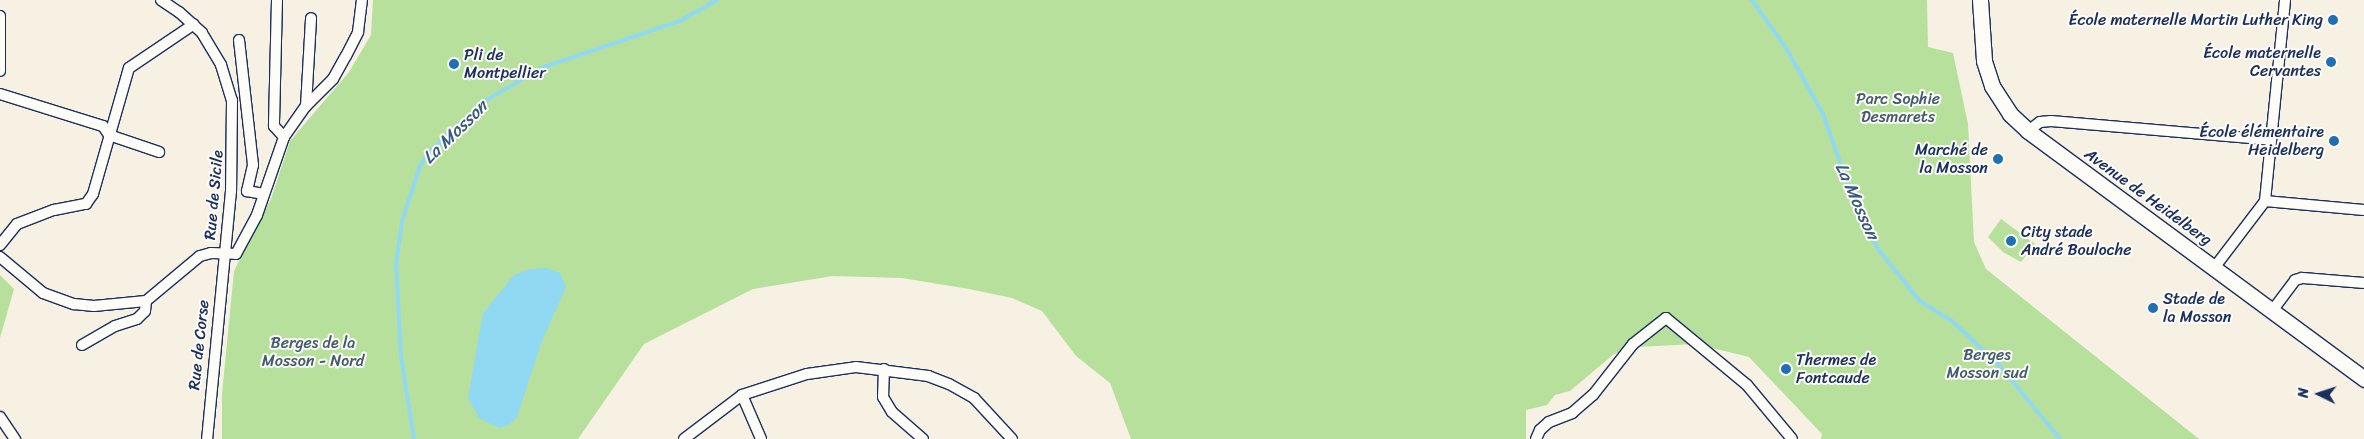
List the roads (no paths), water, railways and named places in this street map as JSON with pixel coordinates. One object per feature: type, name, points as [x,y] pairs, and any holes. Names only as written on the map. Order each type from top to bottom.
[{"type":"street","name":"Rue de Sicile","points":[[146,300],[200,256],[211,253],[223,255],[232,182],[232,100],[221,65],[194,24],[161,0]]},
{"type":"street","points":[[276,0],[274,126],[284,137]]},
{"type":"street","points":[[223,255],[236,254],[257,215],[284,137],[306,106],[333,79],[346,56],[358,32],[362,0]]},
{"type":"street","name":"Avenue de Heidelberg","points":[[1980,0],[1984,61],[1992,86],[2010,114],[2028,131],[2364,378]]},
{"type":"street","points":[[2214,268],[2265,201],[2284,0]]},
{"type":"street","points":[[0,16],[0,71]]},
{"type":"street","points":[[306,106],[310,18]]},
{"type":"street","points":[[0,245],[17,224],[54,210],[86,204],[93,194],[130,68],[194,24]]},
{"type":"street","points":[[239,40],[253,165],[247,191],[264,194]]},
{"type":"street","points":[[0,94],[102,126],[109,135],[159,152]]},
{"type":"street","points":[[2028,131],[2040,122],[2051,120],[2271,140]]},
{"type":"street","points":[[2265,201],[2364,210]]},
{"type":"street","name":"Rue de Corse","points":[[206,439],[223,255]]},
{"type":"street","points":[[0,257],[43,292],[58,299],[94,306],[146,300],[145,311],[137,319],[115,326],[82,345]]},
{"type":"street","points":[[2272,311],[2295,280],[2302,278],[2364,283]]},
{"type":"street","points":[[1536,439],[1540,430],[1549,422],[1572,413],[1593,395],[1633,344],[1666,318],[1747,385],[1792,439]]},
{"type":"street","points":[[684,439],[742,395],[784,379],[833,368],[884,369],[928,376],[950,384],[974,398],[1012,439]]},
{"type":"street","points":[[884,369],[883,396],[892,412],[923,439]]},
{"type":"street","points":[[742,395],[761,439]]},
{"type":"street","points":[[0,417],[15,439]]},
{"type":"water","points":[[547,268],[560,273],[566,287],[542,341],[517,417],[509,425],[499,428],[479,418],[468,398],[483,313],[514,275],[529,269]]},
{"type":"waterway","name":"La Mosson","points":[[414,439],[401,356],[396,265],[402,221],[420,166],[427,154],[485,101],[541,68],[680,21],[717,0]]},
{"type":"waterway","name":"La Mosson","points":[[1752,0],[1786,48],[1823,114],[1856,207],[1878,249],[1920,301],[1952,321],[1999,365],[2060,439]]},
{"type":"place","name":"École maternelle Martin Luther King","points":[[2333,20]]},
{"type":"place","name":"École maternelle Cervantes","points":[[2331,62]]},
{"type":"place","name":"Pli de Montpellier","points":[[454,64]]},
{"type":"place","name":"École élémentaire Heidelberg","points":[[2334,141]]},
{"type":"place","name":"Marché de la Mosson","points":[[1998,159]]},
{"type":"place","name":"City stade André Bouloche","points":[[2011,241]]},
{"type":"place","name":"Stade de la Mosson","points":[[2153,308]]},
{"type":"place","name":"Thermes de Fontcaude","points":[[1786,369]]},
{"type":"park label","name":"Parc Sophie Desmarets","points":[[1898,108]]},
{"type":"park label","name":"Berges de la Mosson - Nord","points":[[313,352]]},
{"type":"park label","name":"Berges Mosson sud","points":[[1987,364]]}]
